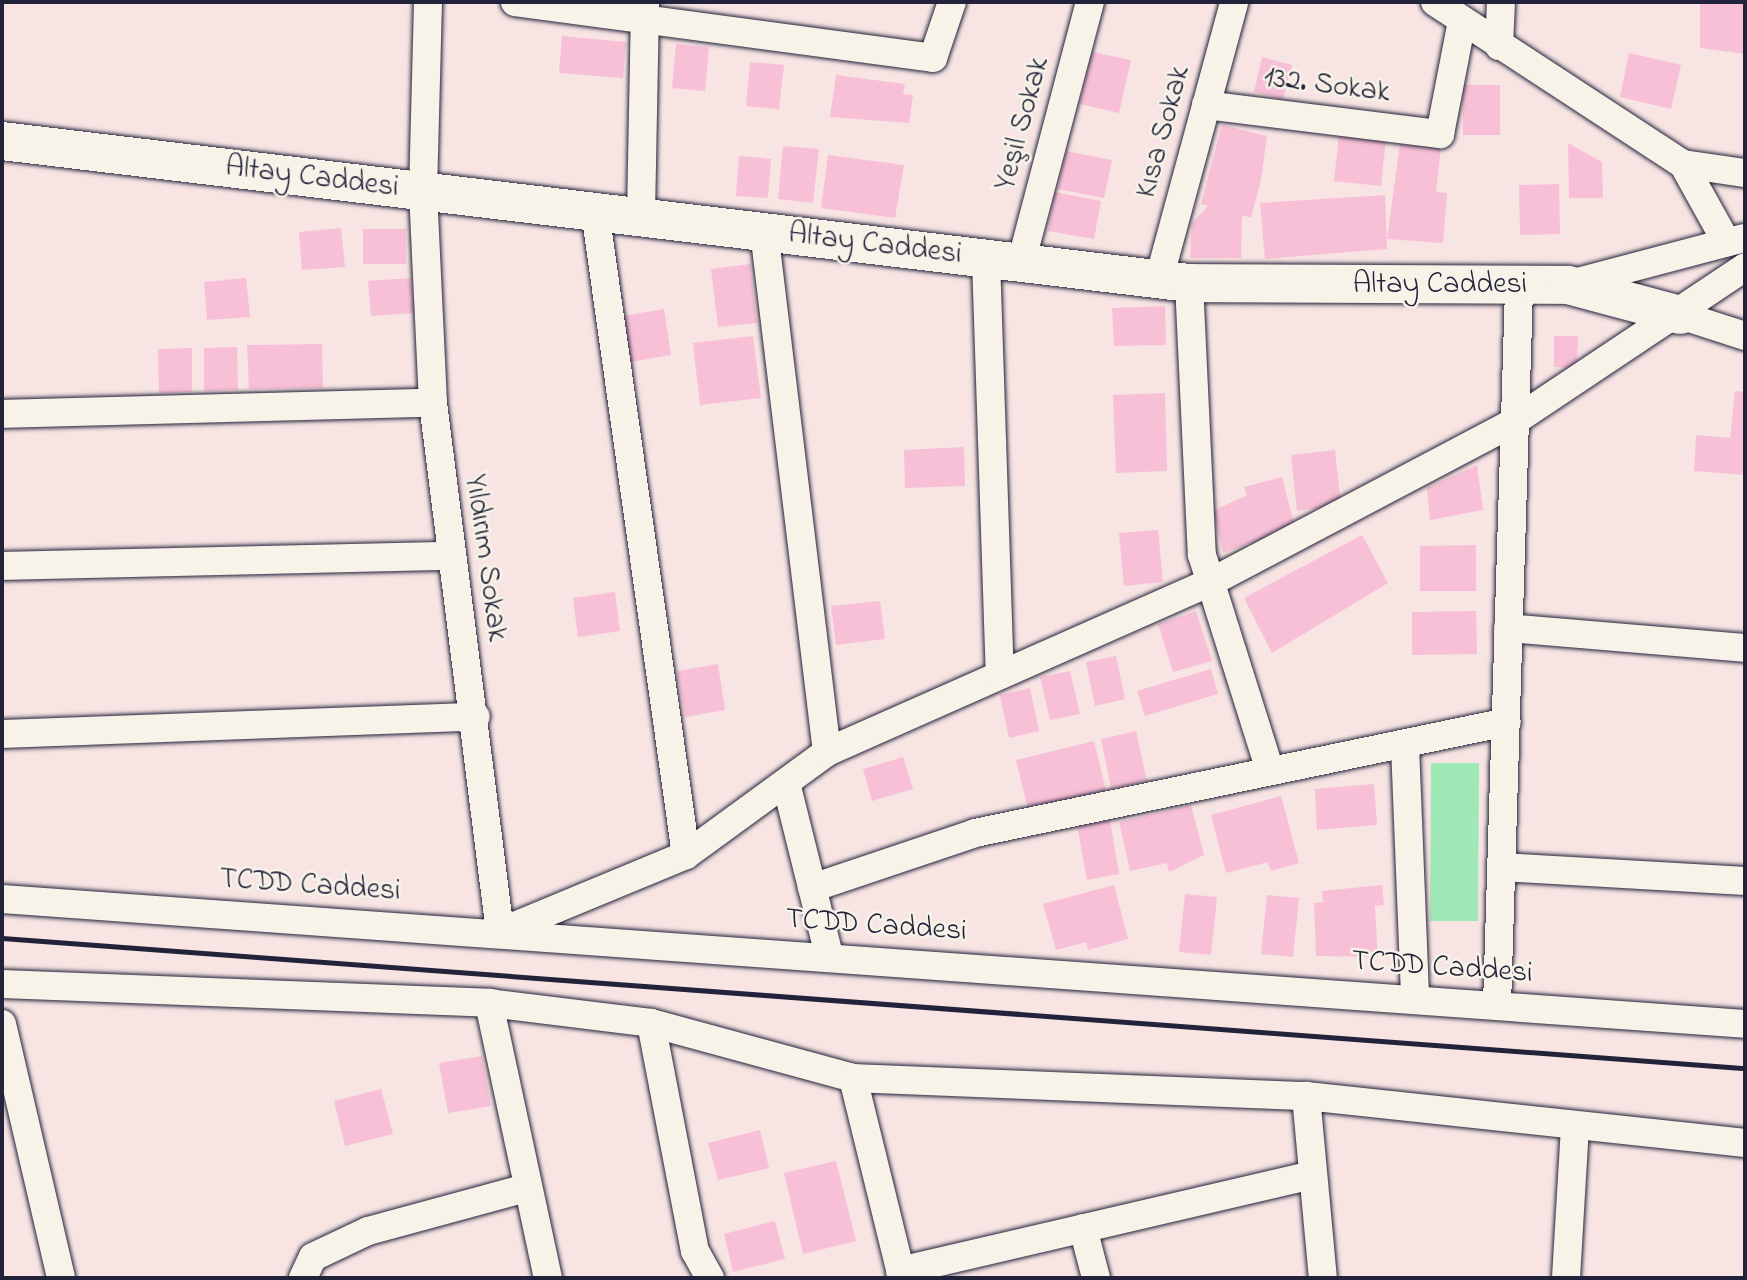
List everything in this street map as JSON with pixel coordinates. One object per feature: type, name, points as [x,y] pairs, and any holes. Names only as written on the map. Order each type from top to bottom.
[{"type":"main road","name":"Altay Caddesi","points":[[2,141],[1174,281],[1519,287],[1567,285],[1679,315]]},
{"type":"street","name":"Yıldırım Sokak","points":[[428,2],[423,191],[433,403],[448,556],[476,717],[500,932]]},
{"type":"street","points":[[515,2],[646,12],[933,58],[952,2]]},
{"type":"street","name":"Yeşil Sokak","points":[[1000,673],[1004,261],[1090,2]]},
{"type":"street","name":"Kısa Sokak","points":[[1234,2],[1206,104],[1174,281],[1202,555],[1270,771]]},
{"type":"street","points":[[1435,2],[1683,164],[1736,240],[1567,285]]},
{"type":"street","points":[[1499,46],[1501,2]]},
{"type":"street","points":[[641,216],[646,12]]},
{"type":"street","name":"132. Sokak","points":[[1206,104],[1440,134],[1462,21]]},
{"type":"street","points":[[1683,164],[1745,173]]},
{"type":"street","points":[[595,211],[686,855]]},
{"type":"street","points":[[764,231],[827,752]]},
{"type":"street","points":[[500,932],[686,855],[827,752],[1000,673],[1209,583],[1510,424],[1679,315],[1745,267]]},
{"type":"street","points":[[1497,1005],[1507,722],[1510,424],[1519,287]]},
{"type":"street","name":"Altay Caddesi","points":[[1679,315],[1745,336]]},
{"type":"street","points":[[2,414],[433,403]]},
{"type":"street","points":[[2,566],[448,556]]},
{"type":"street","points":[[1508,628],[1745,648]]},
{"type":"street","points":[[2,734],[476,717]]},
{"type":"street","points":[[812,888],[975,833],[1270,771],[1405,746],[1507,722]]},
{"type":"street","points":[[1405,746],[1415,999]]},
{"type":"street","points":[[786,783],[829,956]]},
{"type":"street","points":[[1502,866],[1745,881]]},
{"type":"street","name":"TCDD Caddesi","points":[[2,899],[500,932],[1745,1024]]},
{"type":"street","points":[[2,984],[489,1003],[651,1023],[853,1078],[1306,1096],[1575,1127],[1745,1143]]},
{"type":"street","points":[[489,1003],[526,1188],[548,1278]]},
{"type":"street","points":[[651,1023],[695,1251],[710,1278]]},
{"type":"street","points":[[2,1024],[61,1278]]},
{"type":"street","points":[[853,1078],[901,1274],[1083,1228],[1313,1175]]},
{"type":"street","points":[[1306,1096],[1323,1278]]},
{"type":"street","points":[[1566,1278],[1575,1127]]},
{"type":"street","points":[[303,1278],[313,1257],[368,1231],[526,1188]]},
{"type":"street","points":[[1083,1228],[1096,1278]]},
{"type":"green space","points":[[1431,763],[1479,763],[1478,921],[1430,921]]},
{"type":"building","points":[[1700,2],[1745,2],[1745,54],[1700,48]]},
{"type":"building","points":[[562,36],[626,42],[623,78],[559,73]]},
{"type":"building","points":[[676,44],[709,47],[705,91],[672,88]]},
{"type":"building","points":[[1092,52],[1131,60],[1119,113],[1080,104]]},
{"type":"building","points":[[1629,53],[1681,65],[1671,109],[1620,97]]},
{"type":"building","points":[[1262,57],[1292,65],[1283,99],[1254,92]]},
{"type":"building","points":[[750,62],[784,65],[779,109],[746,106]]},
{"type":"building","points":[[836,75],[905,84],[903,94],[913,95],[909,123],[830,117]]},
{"type":"building","points":[[1463,85],[1500,85],[1500,135],[1463,135]]},
{"type":"building","points":[[1222,125],[1267,136],[1261,180],[1251,218],[1242,215],[1241,258],[1190,258],[1192,223],[1208,206],[1201,204]]},
{"type":"building","points":[[1339,134],[1386,139],[1381,186],[1334,181]]},
{"type":"building","points":[[1568,143],[1602,162],[1603,198],[1569,198]]},
{"type":"building","points":[[1400,144],[1441,148],[1436,192],[1447,193],[1443,243],[1387,239]]},
{"type":"building","points":[[783,146],[819,149],[813,203],[778,199]]},
{"type":"building","points":[[1066,151],[1112,160],[1104,198],[1058,189]]},
{"type":"building","points":[[828,155],[904,165],[895,218],[821,208]]},
{"type":"building","points":[[739,156],[771,159],[768,198],[736,196]]},
{"type":"building","points":[[1559,184],[1560,234],[1520,235],[1519,185]]},
{"type":"building","points":[[1055,192],[1101,201],[1094,239],[1048,231]]},
{"type":"building","points":[[1385,195],[1387,249],[1265,259],[1260,203]]},
{"type":"building","points":[[341,228],[345,267],[302,270],[299,232]]},
{"type":"building","points":[[363,229],[406,229],[406,264],[363,264]]},
{"type":"building","points":[[750,264],[757,323],[718,327],[711,269]]},
{"type":"building","points":[[246,278],[250,317],[207,320],[204,282]]},
{"type":"building","points":[[411,278],[414,313],[371,316],[368,281]]},
{"type":"building","points":[[1165,306],[1166,345],[1114,346],[1112,308]]},
{"type":"building","points":[[664,309],[671,355],[631,362],[623,316]]},
{"type":"building","points":[[753,336],[761,398],[700,405],[693,343]]},
{"type":"building","points":[[1554,336],[1578,336],[1577,368],[1554,367]]},
{"type":"building","points":[[322,344],[323,388],[249,389],[247,345]]},
{"type":"building","points":[[237,347],[238,390],[204,391],[204,348]]},
{"type":"building","points":[[192,348],[192,392],[159,393],[158,349]]},
{"type":"building","points":[[1735,391],[1745,392],[1745,475],[1694,471],[1696,435],[1730,438]]},
{"type":"building","points":[[1165,393],[1167,471],[1116,473],[1113,395]]},
{"type":"building","points":[[964,447],[965,486],[905,488],[904,450]]},
{"type":"building","points":[[1335,450],[1341,505],[1297,511],[1291,455]]},
{"type":"building","points":[[1477,465],[1483,510],[1430,520],[1427,488]]},
{"type":"building","points":[[1282,477],[1295,527],[1223,553],[1213,511],[1247,495],[1244,487]]},
{"type":"building","points":[[1158,530],[1163,582],[1124,586],[1119,533]]},
{"type":"building","points":[[1362,535],[1388,583],[1272,653],[1244,598]]},
{"type":"building","points":[[1476,545],[1476,591],[1420,591],[1420,546]]},
{"type":"building","points":[[615,592],[620,631],[578,637],[573,598]]},
{"type":"building","points":[[880,601],[885,639],[836,645],[831,606]]},
{"type":"building","points":[[1196,611],[1212,661],[1173,672],[1158,624]]},
{"type":"building","points":[[1476,611],[1477,654],[1412,655],[1412,612]]},
{"type":"building","points":[[1116,656],[1125,699],[1095,706],[1086,662]]},
{"type":"building","points":[[718,664],[725,710],[685,717],[677,671]]},
{"type":"building","points":[[1211,669],[1218,694],[1145,716],[1137,691]]},
{"type":"building","points":[[1070,671],[1080,714],[1050,720],[1040,677]]},
{"type":"building","points":[[1030,688],[1039,731],[1009,738],[1000,695]]},
{"type":"building","points":[[1136,731],[1147,781],[1111,788],[1101,739]]},
{"type":"building","points":[[1094,741],[1106,791],[1028,809],[1016,760]]},
{"type":"building","points":[[903,757],[913,789],[872,801],[863,769]]},
{"type":"building","points":[[1374,784],[1377,825],[1317,830],[1315,789]]},
{"type":"building","points":[[1281,796],[1299,863],[1271,871],[1268,862],[1226,873],[1211,815]]},
{"type":"building","points":[[1191,805],[1204,855],[1169,872],[1167,863],[1130,871],[1119,822]]},
{"type":"building","points":[[1110,820],[1119,874],[1087,880],[1077,825]]},
{"type":"building","points":[[1114,885],[1128,939],[1088,950],[1086,942],[1056,950],[1043,904]]},
{"type":"building","points":[[1382,885],[1384,905],[1375,906],[1378,957],[1316,956],[1314,903],[1323,902],[1322,891]]},
{"type":"building","points":[[1185,894],[1217,897],[1211,955],[1179,952]]},
{"type":"building","points":[[1267,895],[1299,898],[1293,957],[1261,954]]},
{"type":"building","points":[[482,1056],[491,1106],[448,1113],[439,1063]]},
{"type":"building","points":[[381,1089],[393,1134],[345,1146],[334,1101]]},
{"type":"building","points":[[760,1130],[769,1168],[718,1180],[708,1143]]},
{"type":"building","points":[[836,1161],[856,1241],[803,1254],[784,1173]]},
{"type":"building","points":[[775,1221],[785,1259],[733,1272],[724,1234]]},
{"type":"railway","points":[[2,938],[1745,1068]]}]
